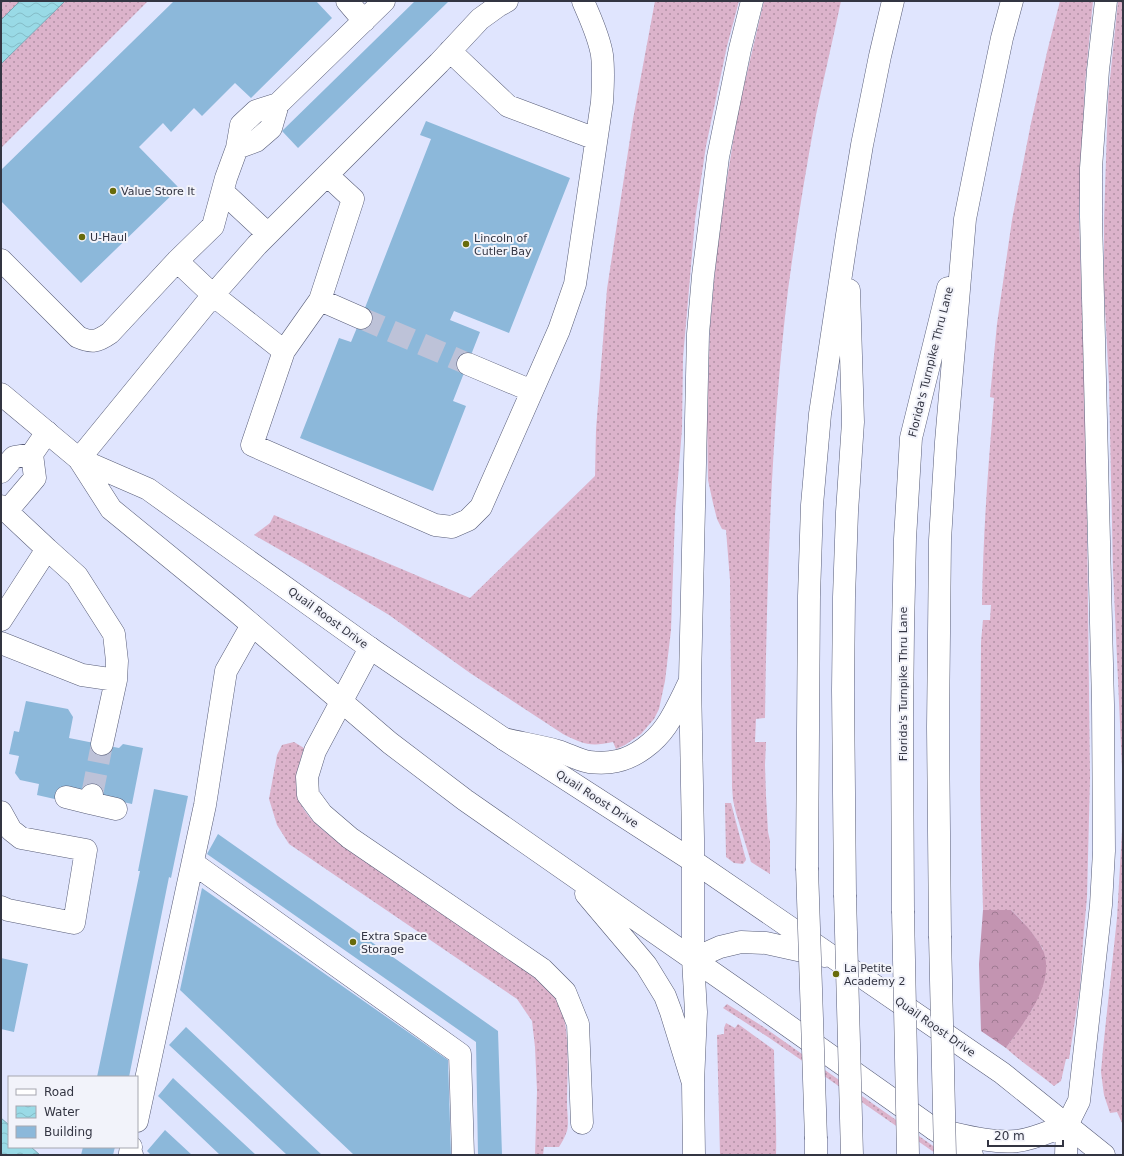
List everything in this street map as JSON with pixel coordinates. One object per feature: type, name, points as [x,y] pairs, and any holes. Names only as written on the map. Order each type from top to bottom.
[{"type":"main road","points":[[347,1],[364,21]]},
{"type":"main road","points":[[1,260],[78,337],[86,341],[96,341],[110,333],[177,261],[213,226],[237,148],[256,141],[271,128],[278,104],[384,1]]},
{"type":"main road","points":[[79,459],[213,295],[257,245],[450,51],[480,18],[507,1]]},
{"type":"main road","points":[[327,176],[353,199],[320,300],[284,352],[252,444],[434,525],[452,527],[468,520],[481,507],[559,330],[574,284],[602,102],[603,81],[602,53],[583,1]]},
{"type":"main road","points":[[694,1155],[693,1083],[696,1012],[693,959],[690,680],[694,569],[698,334],[703,276],[718,157],[738,56],[752,1]]},
{"type":"main road","points":[[816,1147],[807,868],[809,596],[812,505],[820,414],[847,235],[862,145],[892,1]]},
{"type":"main road","points":[[945,1155],[940,936],[938,719],[940,540],[946,442],[966,219],[999,53],[1012,1]]},
{"type":"main road","points":[[1066,1155],[1067,1125],[1078,1101],[1101,905],[1104,851],[1091,168],[1098,70],[1106,1]]},
{"type":"main road","points":[[450,51],[508,106],[596,139]]},
{"type":"main road","points":[[223,192],[268,234]]},
{"type":"main road","name":"Florida's Turnpike Thru Lane","points":[[908,1155],[903,911],[902,721],[905,539],[911,438],[966,219]]},
{"type":"main road","points":[[847,235],[853,422],[847,512],[843,690],[845,895],[852,1155]]},
{"type":"main road","points":[[177,261],[213,295],[284,352]]},
{"type":"main road","points":[[320,300],[360,318]]},
{"type":"main road","points":[[468,364],[532,391]]},
{"type":"main road","name":"Quail Roost Drive","points":[[1,394],[79,459],[148,489],[370,648],[504,739],[693,862],[837,959],[1002,1073],[1104,1155]]},
{"type":"main road","points":[[47,432],[32,454],[35,478],[4,509],[76,576],[114,634],[117,661],[116,680],[102,744]]},
{"type":"main road","points":[[1,472],[14,457],[32,454]]},
{"type":"main road","name":"Quail Roost Drive","points":[[79,459],[111,509],[252,625],[390,743],[465,800],[972,1155]]},
{"type":"main road","points":[[1,620],[47,549]]},
{"type":"main road","points":[[138,1116],[205,805],[226,671],[252,625]]},
{"type":"main road","points":[[1,643],[82,675],[116,680]]},
{"type":"main road","points":[[370,648],[315,751],[307,777],[308,795],[322,814],[350,838],[542,969],[564,992],[578,1024],[582,1123]]},
{"type":"main road","points":[[504,739],[559,751],[588,762],[617,761],[634,755],[658,736],[666,726],[690,680]]},
{"type":"main road","points":[[66,797],[91,799],[116,809]]},
{"type":"main road","points":[[1,812],[11,830],[22,838],[86,850],[74,923],[8,910],[1,907]]},
{"type":"main road","points":[[192,863],[460,1054],[463,1155]]},
{"type":"main road","points":[[566,870],[646,965],[660,987],[671,1012],[693,1083]]},
{"type":"main road","points":[[693,959],[720,947],[741,942],[766,943],[837,959]]},
{"type":"main road","points":[[934,1129],[996,1142],[1034,1138],[1067,1125]]},
{"type":"shaded area","points":[[1,1],[20,1],[1,20]]},
{"type":"shaded area","points":[[65,1],[148,1],[1,148],[1,64]]},
{"type":"shaded area","points":[[655,1],[739,1],[727,46],[706,146],[695,220],[683,358],[682,429],[675,515],[671,630],[665,681],[659,709],[654,719],[641,734],[625,745],[616,749],[613,742],[587,744],[563,734],[470,673],[389,615],[254,535],[270,523],[274,515],[470,598],[595,476],[596,430],[607,289],[633,119]]},
{"type":"shaded area","points":[[764,1],[841,1],[808,159],[788,290],[782,343],[771,504],[765,718],[756,719],[755,742],[766,742],[765,765],[768,832],[770,841],[770,874],[751,862],[733,800],[730,580],[726,530],[722,529],[717,519],[708,480],[707,422],[710,326],[717,249],[738,111]]},
{"type":"shaded area","points":[[1060,1],[1093,1],[1085,83],[1079,214],[1086,439],[1090,778],[1087,897],[1080,988],[1069,1059],[1066,1059],[1061,1081],[1054,1086],[1006,1048],[1033,1008],[1043,949],[1035,937],[1011,910],[983,910],[980,788],[981,642],[983,620],[990,620],[991,605],[982,605],[983,553],[994,398],[990,397],[997,324],[1012,220],[1031,123]]},
{"type":"shaded area","points":[[1118,1],[1123,1],[1123,1125],[1117,1112],[1110,1113],[1104,1095],[1101,1072],[1117,918],[1122,831],[1122,768],[1113,571],[1109,385],[1104,288],[1104,220],[1108,98]]},
{"type":"shaded area","points":[[294,742],[304,748],[297,778],[298,797],[301,805],[318,826],[347,848],[524,969],[543,984],[556,998],[563,1013],[568,1052],[568,1128],[559,1147],[544,1147],[543,1155],[535,1155],[537,1091],[532,1021],[517,999],[289,844],[277,825],[269,799],[277,755],[282,745]]},
{"type":"shaded area","points":[[725,803],[731,803],[746,860],[743,864],[734,863],[726,857]]},
{"type":"shaded area","points":[[727,1004],[765,1028],[946,1155],[938,1155],[768,1037],[723,1008]]},
{"type":"shaded area","points":[[726,1023],[735,1028],[738,1024],[774,1050],[776,1155],[720,1155],[717,1035],[724,1034]]},
{"type":"green space","points":[[983,910],[1011,910],[1036,938],[1042,948],[1046,961],[1046,974],[1037,1001],[1030,1014],[1006,1048],[981,1031],[979,964]]},
{"type":"water","points":[[20,1],[65,1],[1,64],[1,20]]},
{"type":"water","points":[[1,1118],[8,1124],[8,1148],[32,1148],[40,1155],[1,1155]]},
{"type":"building","points":[[174,1],[316,1],[332,18],[251,98],[235,83],[202,116],[194,108],[171,132],[163,123],[139,147],[179,188],[81,283],[1,201],[1,170]]},
{"type":"building","points":[[415,1],[449,1],[298,148],[282,131]]},
{"type":"building","name":"Lincoln of Cutler Bay","points":[[426,121],[570,178],[509,333],[454,311],[450,320],[480,332],[453,401],[466,406],[433,491],[300,438],[339,338],[351,342],[361,318],[431,139],[420,135]]},
{"type":"building","points":[[26,701],[68,709],[73,717],[69,738],[119,748],[123,744],[143,748],[132,804],[92,795],[59,800],[37,795],[39,784],[20,780],[15,773],[19,756],[9,754],[14,731],[19,732]]},
{"type":"building","points":[[154,789],[188,796],[171,878],[169,877],[129,1076],[97,1076],[140,871],[138,871]]},
{"type":"building","name":"Extra Space Storage","points":[[218,834],[498,1031],[502,1155],[478,1155],[476,1042],[207,854]]},
{"type":"building","points":[[202,888],[448,1060],[451,1155],[354,1155],[180,990]]},
{"type":"building","points":[[1,958],[28,964],[14,1032],[1,1029]]},
{"type":"building","points":[[186,1027],[322,1155],[287,1155],[169,1045]]},
{"type":"building","points":[[173,1078],[256,1155],[220,1155],[158,1096]]},
{"type":"building","points":[[165,1130],[192,1155],[151,1155],[147,1151]]},
{"type":"building","points":[[83,1148],[115,1148],[113,1155],[81,1155]]},
{"type":"tunnel","points":[[361,318],[468,364]]},
{"type":"tunnel","points":[[92,795],[102,744]]},
{"type":"place","name":"Value Store It","points":[[113,191]]},
{"type":"place","name":"U-Haul","points":[[82,237]]},
{"type":"place","name":"Lincoln of Cutler Bay","points":[[466,244]]},
{"type":"place","name":"Extra Space Storage","points":[[353,942]]},
{"type":"place","name":"La Petite Academy 2","points":[[836,974]]}]
